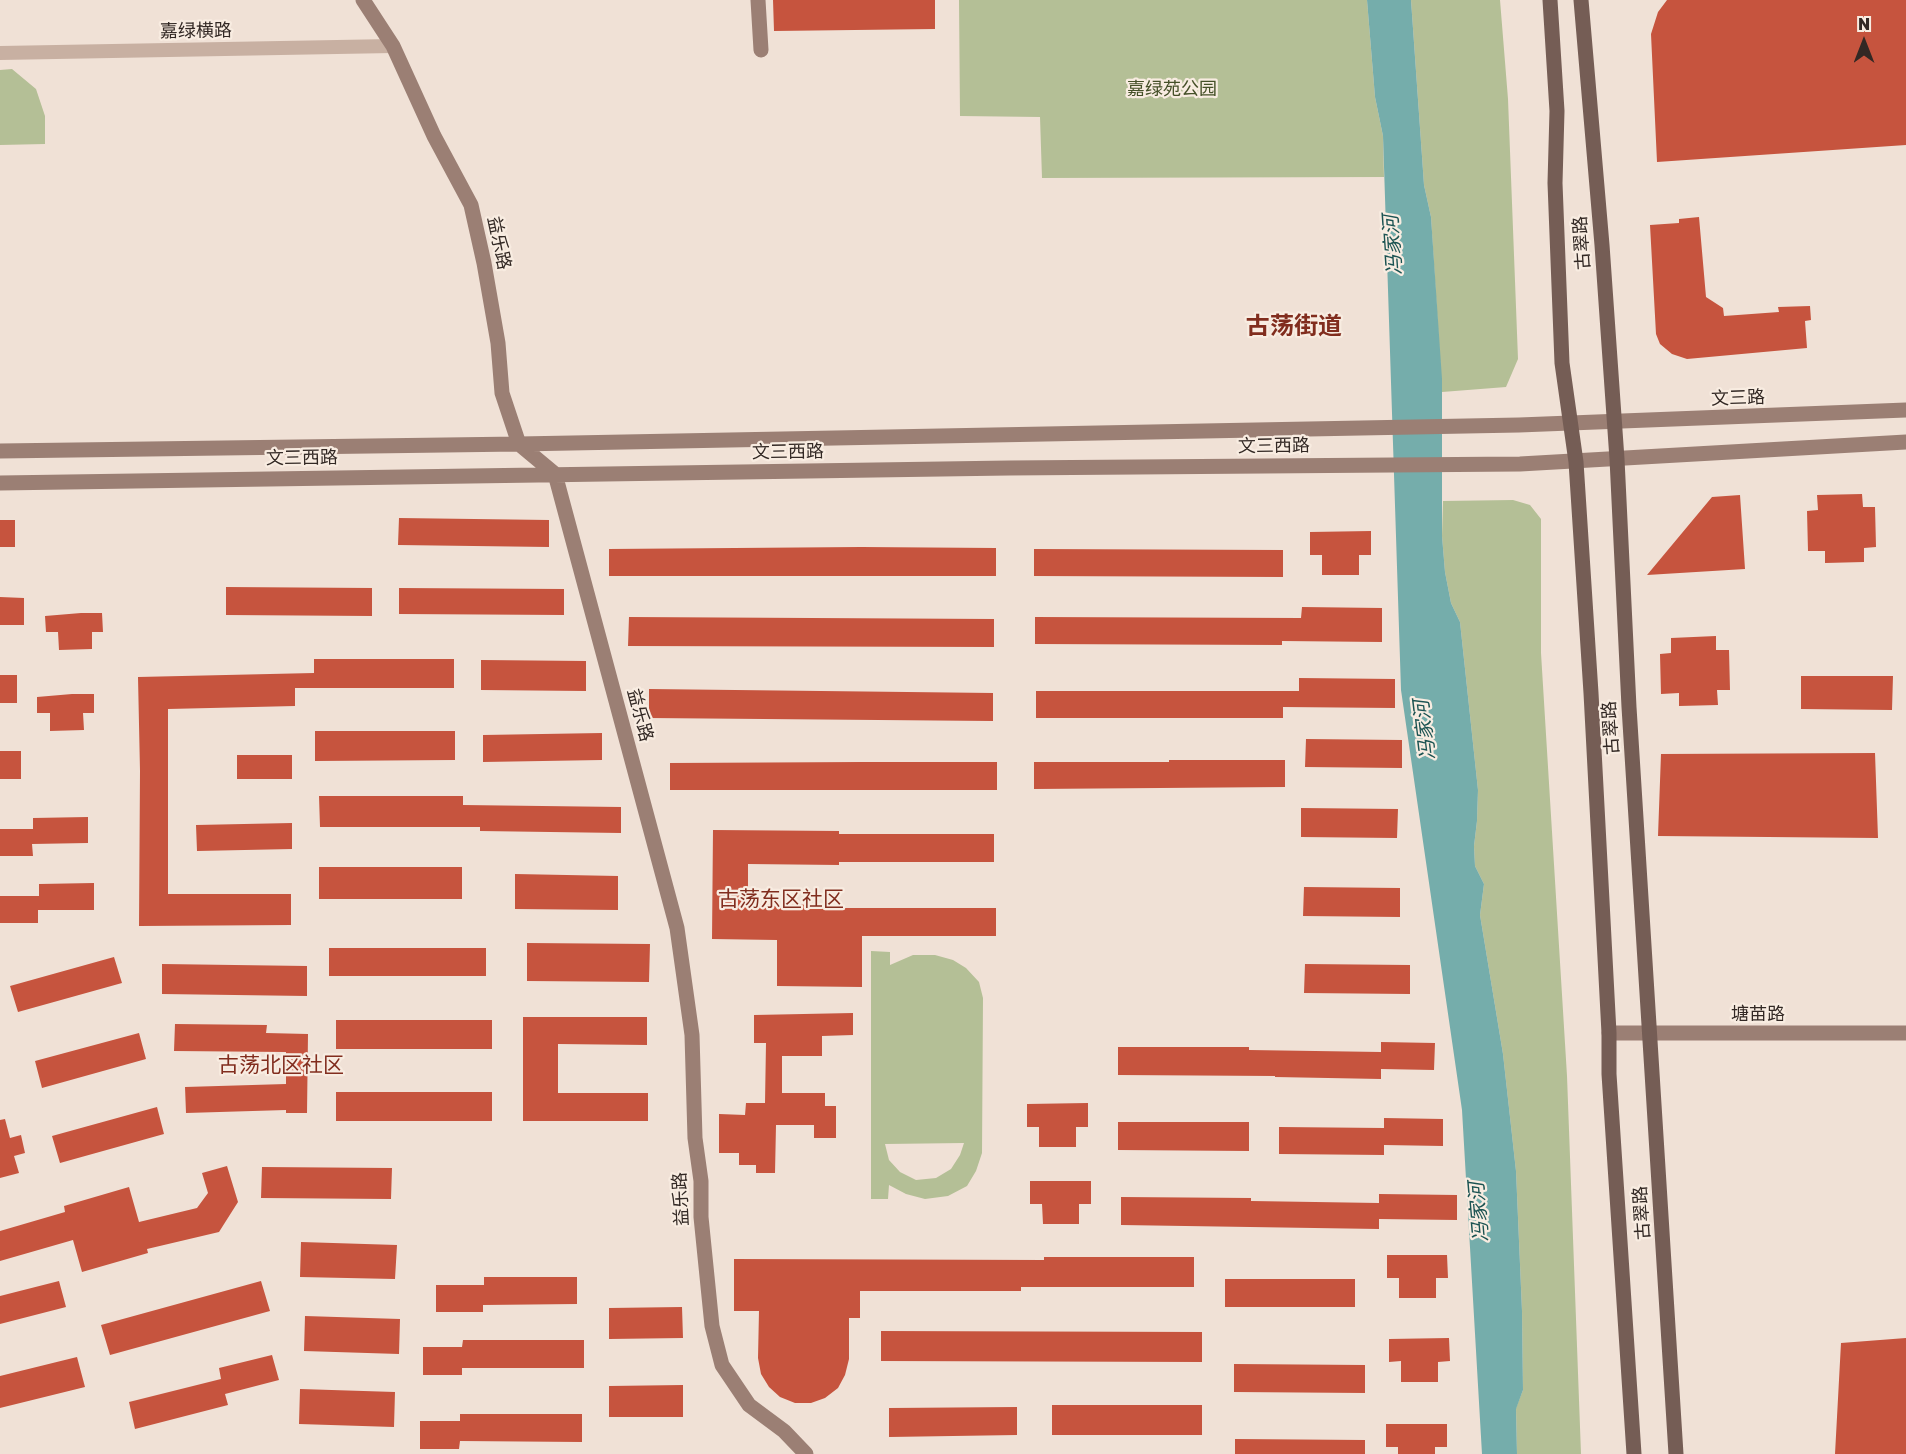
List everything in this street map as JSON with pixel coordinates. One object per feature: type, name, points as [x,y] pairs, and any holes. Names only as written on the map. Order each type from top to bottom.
[{"type":"main road","name":"益乐路","points":[[363,0],[393,46],[434,136],[471,205],[484,262],[498,343],[502,393],[519,444]]},
{"type":"main road","points":[[758,0],[762,50]]},
{"type":"main road","name":"古翠路","points":[[1550,0],[1557,111],[1555,183],[1562,363],[1576,462],[1610,1033],[1609,1074],[1634,1454]]},
{"type":"main road","name":"古翠路","points":[[1581,0],[1617,459],[1629,707],[1677,1454]]},
{"type":"main road","name":"文三路","points":[[1571,422],[1614,423],[1906,410]]},
{"type":"main road","name":"文三西路","points":[[0,451],[519,444],[1466,426],[1571,422]]},
{"type":"main road","points":[[1576,462],[1906,442]]},
{"type":"main road","points":[[519,444],[555,474]]},
{"type":"main road","name":"文三西路","points":[[0,483],[1576,462]]},
{"type":"main road","name":"益乐路","points":[[555,474],[676,928],[692,1035],[695,1138],[701,1181],[701,1216],[712,1326],[722,1365],[749,1405],[783,1431],[806,1454]]},
{"type":"main road","name":"塘苗路","points":[[1610,1033],[1906,1033]]},
{"type":"street","name":"嘉绿横路","points":[[0,53],[393,46]]},
{"type":"green space","name":"嘉绿苑公园","points":[[959,0],[1367,0],[1375,97],[1383,136],[1384,177],[1042,178],[1040,117],[960,116]]},
{"type":"green space","points":[[1411,0],[1500,0],[1508,99],[1518,359],[1506,387],[1442,392],[1431,217],[1424,185]]},
{"type":"green space","points":[[12,69],[36,89],[45,116],[45,144],[0,145],[0,70]]},
{"type":"green space","points":[[1513,500],[1530,505],[1541,519],[1541,653],[1567,1076],[1581,1454],[1517,1454],[1516,1408],[1523,1390],[1516,1171],[1503,1054],[1480,915],[1484,884],[1475,866],[1478,790],[1460,622],[1451,603],[1445,572],[1442,536],[1443,501]]},
{"type":"green space","points":[[871,951],[890,952],[890,965],[913,955],[935,955],[953,960],[966,968],[979,982],[983,998],[982,1153],[976,1171],[967,1186],[948,1196],[925,1199],[906,1194],[889,1185],[888,1199],[871,1199]],"holes":[[[964,1143],[951,1169],[936,1178],[916,1180],[900,1172],[889,1160],[885,1144]]]},
{"type":"water","name":"冯家河","points":[[1367,0],[1411,0],[1424,185],[1431,217],[1442,379],[1442,536],[1445,572],[1451,603],[1460,622],[1478,790],[1475,866],[1484,884],[1480,915],[1503,1054],[1516,1171],[1523,1390],[1516,1409],[1517,1454],[1482,1454],[1462,1110],[1401,690],[1383,136],[1375,97]]},
{"type":"building","points":[[773,0],[935,0],[935,29],[774,31]]},
{"type":"building","points":[[1667,0],[1906,0],[1906,145],[1657,162],[1651,34],[1658,12]]},
{"type":"building","points":[[1699,217],[1706,297],[1723,308],[1724,316],[1779,312],[1778,307],[1810,306],[1811,320],[1805,321],[1807,348],[1687,359],[1672,354],[1660,344],[1656,334],[1650,225],[1679,223],[1679,219]]},
{"type":"building","points":[[1862,494],[1863,507],[1875,507],[1876,547],[1864,548],[1864,562],[1825,563],[1825,551],[1808,551],[1807,511],[1818,510],[1817,495]]},
{"type":"building","points":[[1740,495],[1745,569],[1647,575],[1712,497]]},
{"type":"building","points":[[399,518],[549,520],[549,547],[398,545]]},
{"type":"building","points":[[0,520],[15,520],[15,547],[0,547]]},
{"type":"building","points":[[1371,531],[1371,555],[1359,555],[1359,575],[1322,575],[1322,555],[1310,555],[1310,532]]},
{"type":"building","points":[[996,548],[996,576],[609,576],[609,549]]},
{"type":"building","points":[[1034,549],[1283,550],[1283,577],[1034,576]]},
{"type":"building","points":[[226,587],[372,588],[372,616],[226,615]]},
{"type":"building","points":[[399,588],[564,589],[564,615],[399,614]]},
{"type":"building","points":[[0,597],[24,598],[24,625],[0,625]]},
{"type":"building","points":[[1302,607],[1382,608],[1382,642],[1282,641],[1282,645],[1035,644],[1035,617],[1301,618]]},
{"type":"building","points":[[102,613],[103,632],[92,632],[92,649],[59,650],[58,632],[46,632],[45,616]]},
{"type":"building","points":[[629,617],[994,619],[994,647],[628,646]]},
{"type":"building","points":[[1716,636],[1716,650],[1729,650],[1730,690],[1717,690],[1718,705],[1679,706],[1679,693],[1661,694],[1660,654],[1671,653],[1671,638]]},
{"type":"building","points":[[314,659],[454,659],[454,688],[295,688],[295,706],[168,709],[168,894],[291,894],[291,925],[139,926],[138,677],[314,673]]},
{"type":"building","points":[[481,660],[586,661],[586,691],[481,690]]},
{"type":"building","points":[[0,675],[17,675],[17,703],[0,703]]},
{"type":"building","points":[[1801,676],[1893,676],[1892,710],[1801,709]]},
{"type":"building","points":[[1299,678],[1395,679],[1395,708],[1283,707],[1283,718],[1036,718],[1036,691],[1299,691]]},
{"type":"building","points":[[649,689],[993,693],[993,721],[649,718]]},
{"type":"building","points":[[94,694],[94,713],[83,713],[84,730],[50,731],[50,713],[37,713],[37,697]]},
{"type":"building","points":[[315,731],[455,731],[455,760],[315,761]]},
{"type":"building","points":[[602,733],[602,760],[483,762],[483,735]]},
{"type":"building","points":[[1306,739],[1402,740],[1402,768],[1305,767]]},
{"type":"building","points":[[0,751],[21,751],[21,779],[0,779]]},
{"type":"building","points":[[1875,753],[1878,838],[1658,836],[1661,754]]},
{"type":"building","points":[[237,755],[292,755],[292,779],[237,779]]},
{"type":"building","points":[[1169,760],[1285,760],[1285,787],[1034,789],[1034,762],[1169,762]]},
{"type":"building","points":[[997,762],[997,790],[670,790],[670,763]]},
{"type":"building","points":[[319,796],[463,796],[463,805],[621,807],[621,833],[480,831],[480,827],[320,827]]},
{"type":"building","points":[[1301,808],[1398,809],[1397,838],[1301,837]]},
{"type":"building","points":[[88,817],[88,843],[32,844],[33,856],[0,856],[0,829],[33,829],[33,818]]},
{"type":"building","points":[[292,823],[292,849],[197,851],[196,825]]},
{"type":"building","points":[[713,830],[839,831],[839,834],[994,834],[994,862],[748,864],[748,904],[839,905],[838,908],[996,908],[996,936],[862,936],[862,987],[777,986],[777,940],[712,939]]},
{"type":"building","points":[[319,867],[462,867],[462,899],[319,899]]},
{"type":"building","points":[[515,874],[618,876],[618,910],[515,909]]},
{"type":"building","points":[[94,883],[94,910],[38,910],[38,923],[0,923],[0,896],[39,896],[39,884]]},
{"type":"building","points":[[1304,887],[1400,888],[1400,917],[1303,916]]},
{"type":"building","points":[[527,943],[650,944],[649,982],[527,981]]},
{"type":"building","points":[[329,948],[486,948],[486,976],[329,976]]},
{"type":"building","points":[[114,957],[122,983],[18,1012],[10,986]]},
{"type":"building","points":[[162,964],[307,966],[307,996],[162,994]]},
{"type":"building","points":[[1305,964],[1410,965],[1410,994],[1304,993]]},
{"type":"building","points":[[853,1013],[853,1035],[822,1036],[822,1056],[782,1056],[782,1093],[825,1093],[825,1106],[836,1106],[836,1138],[814,1138],[814,1125],[776,1125],[775,1173],[756,1173],[756,1165],[739,1165],[739,1153],[719,1153],[719,1114],[745,1115],[746,1103],[765,1103],[766,1043],[754,1043],[754,1015]]},
{"type":"building","points":[[523,1017],[647,1017],[647,1045],[558,1044],[558,1093],[648,1093],[648,1121],[523,1121]]},
{"type":"building","points":[[336,1020],[492,1020],[492,1049],[336,1049]]},
{"type":"building","points":[[175,1024],[267,1025],[266,1033],[308,1034],[307,1113],[286,1113],[286,1110],[186,1113],[185,1087],[286,1084],[286,1052],[174,1051]]},
{"type":"building","points":[[139,1033],[146,1059],[42,1088],[35,1061]]},
{"type":"building","points":[[1381,1042],[1435,1043],[1434,1070],[1381,1069],[1381,1079],[1118,1075],[1118,1047],[1249,1047],[1249,1050],[1381,1052]]},
{"type":"building","points":[[336,1092],[492,1092],[492,1121],[336,1121]]},
{"type":"building","points":[[1088,1103],[1088,1127],[1076,1127],[1076,1147],[1039,1147],[1039,1127],[1027,1127],[1027,1104]]},
{"type":"building","points":[[157,1107],[164,1134],[60,1163],[52,1136]]},
{"type":"building","points":[[1384,1118],[1443,1119],[1443,1146],[1384,1145],[1384,1155],[1279,1154],[1279,1127],[1384,1128]]},
{"type":"building","points":[[5,1119],[10,1138],[21,1135],[25,1153],[14,1156],[19,1173],[0,1178],[0,1120]]},
{"type":"building","points":[[1118,1122],[1249,1122],[1249,1151],[1118,1150]]},
{"type":"building","points":[[227,1166],[238,1202],[219,1232],[147,1249],[148,1253],[82,1272],[73,1240],[0,1261],[0,1231],[65,1212],[64,1206],[129,1187],[139,1222],[197,1208],[208,1193],[202,1173]]},
{"type":"building","points":[[262,1167],[392,1168],[391,1199],[261,1198]]},
{"type":"building","points":[[1030,1181],[1091,1181],[1091,1204],[1079,1204],[1079,1224],[1043,1224],[1042,1204],[1030,1204]]},
{"type":"building","points":[[1379,1194],[1457,1195],[1457,1220],[1379,1219],[1379,1229],[1121,1225],[1121,1197],[1251,1198],[1251,1201],[1379,1203]]},
{"type":"building","points":[[301,1242],[397,1245],[395,1279],[300,1277]]},
{"type":"building","points":[[1387,1255],[1447,1255],[1448,1278],[1436,1278],[1436,1298],[1399,1298],[1399,1278],[1387,1278]]},
{"type":"building","points":[[1044,1257],[1194,1257],[1194,1287],[1021,1287],[1021,1291],[860,1291],[860,1318],[849,1318],[849,1359],[845,1375],[838,1388],[825,1398],[811,1403],[795,1403],[780,1397],[769,1387],[761,1374],[758,1358],[759,1311],[734,1311],[734,1259],[1044,1260]]},
{"type":"building","points":[[484,1277],[577,1277],[577,1304],[483,1305],[483,1312],[436,1312],[436,1285],[484,1285]]},
{"type":"building","points":[[1225,1279],[1355,1279],[1355,1307],[1225,1307]]},
{"type":"building","points":[[59,1281],[66,1307],[0,1324],[0,1296]]},
{"type":"building","points":[[261,1281],[270,1311],[110,1355],[101,1325]]},
{"type":"building","points":[[682,1307],[683,1338],[609,1339],[609,1308]]},
{"type":"building","points":[[305,1316],[400,1319],[399,1354],[304,1351]]},
{"type":"building","points":[[881,1331],[1202,1332],[1202,1362],[881,1361]]},
{"type":"building","points":[[1449,1338],[1450,1361],[1438,1362],[1438,1382],[1401,1382],[1401,1361],[1389,1362],[1389,1339]]},
{"type":"building","points":[[1906,1338],[1906,1454],[1835,1454],[1841,1343]]},
{"type":"building","points":[[463,1340],[584,1340],[584,1368],[462,1368],[462,1375],[423,1375],[423,1347],[462,1347]]},
{"type":"building","points":[[272,1355],[279,1380],[225,1394],[228,1405],[135,1429],[129,1402],[221,1379],[219,1368]]},
{"type":"building","points":[[77,1357],[85,1387],[0,1408],[0,1376]]},
{"type":"building","points":[[1234,1364],[1365,1365],[1365,1393],[1234,1392]]},
{"type":"building","points":[[683,1385],[683,1417],[609,1417],[609,1386]]},
{"type":"building","points":[[300,1389],[395,1392],[394,1427],[299,1424]]},
{"type":"building","points":[[1052,1405],[1202,1405],[1202,1435],[1052,1435]]},
{"type":"building","points":[[1017,1407],[1017,1435],[889,1437],[889,1408]]},
{"type":"building","points":[[460,1414],[582,1414],[582,1442],[460,1441],[459,1449],[420,1449],[420,1421],[460,1421]]},
{"type":"building","points":[[1386,1424],[1447,1424],[1447,1447],[1435,1447],[1435,1454],[1398,1454],[1398,1447],[1386,1447]]},
{"type":"building","points":[[1235,1439],[1365,1440],[1365,1454],[1235,1454]]},
{"type":"district","name":"古荡街道","points":[[1294,326]]},
{"type":"district","name":"古荡东区社区","points":[[781,899]]},
{"type":"district","name":"古荡北区社区","points":[[281,1065]]}]
